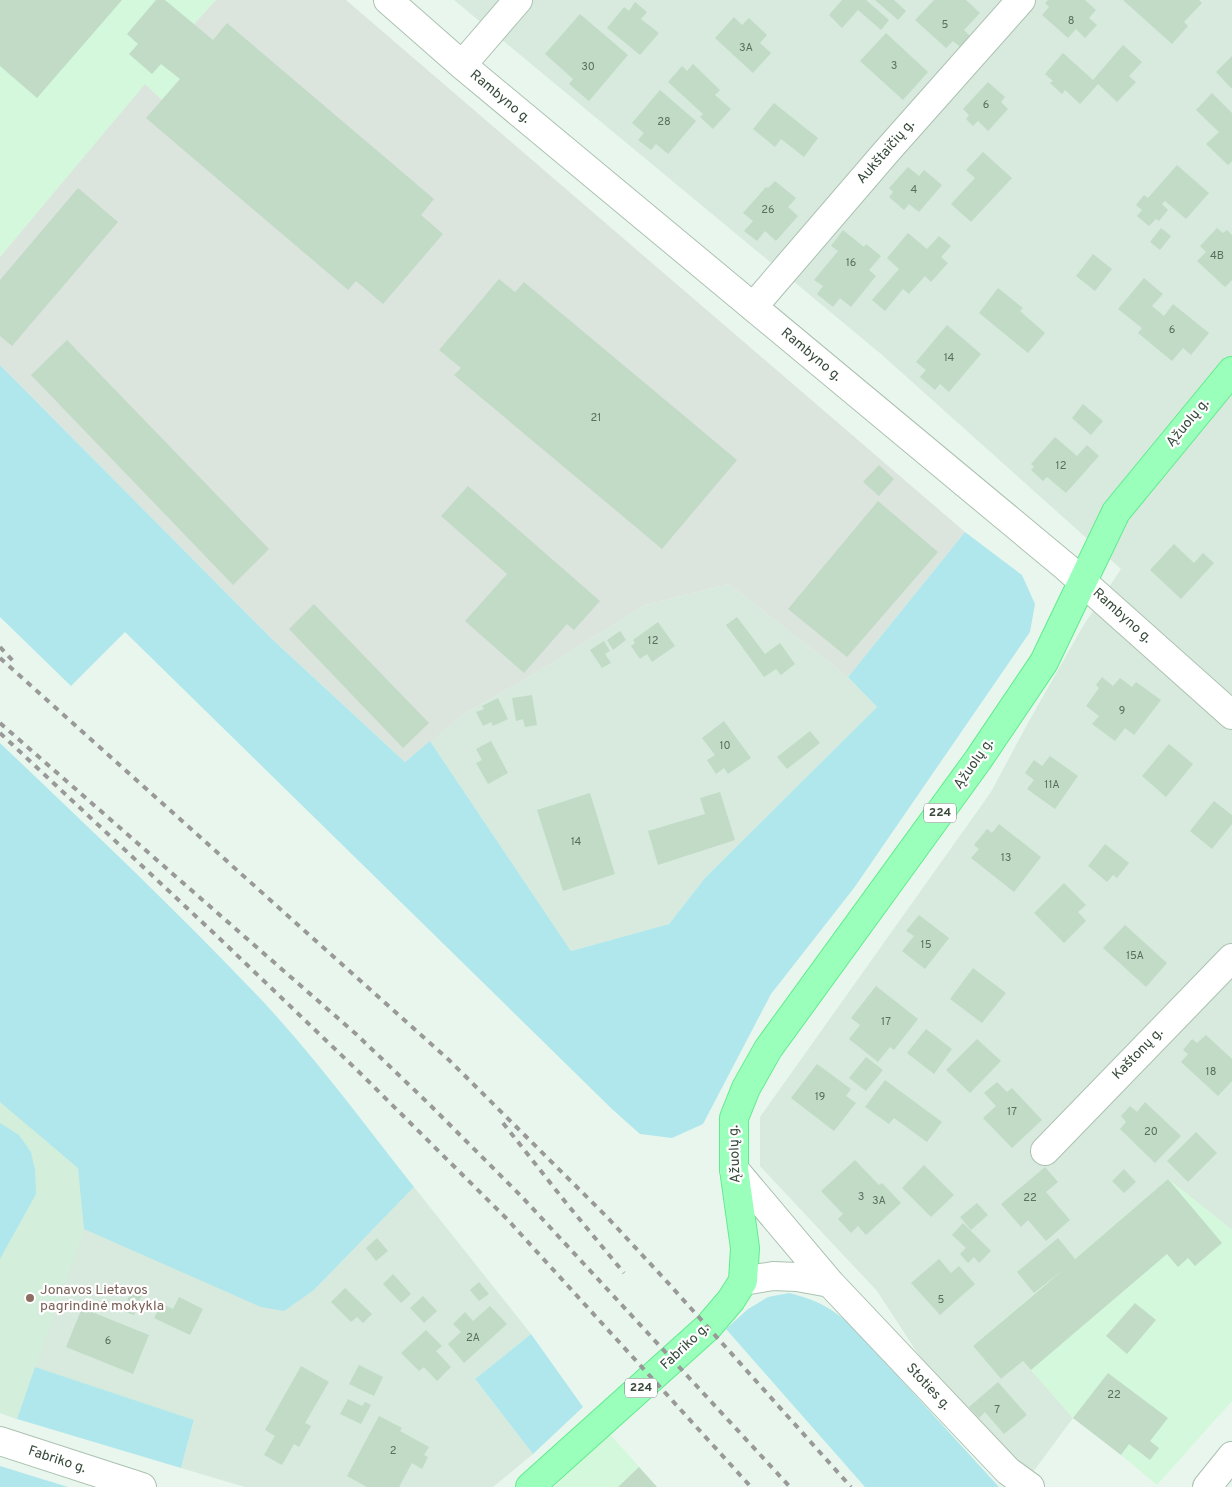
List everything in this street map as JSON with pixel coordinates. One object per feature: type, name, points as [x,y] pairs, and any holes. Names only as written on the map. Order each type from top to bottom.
[{"type":"main road","name":"Ąžuolų g.","points":[[742,1281],[745,1248],[734,1169],[734,1118],[746,1088],[768,1049],[978,760],[1044,662],[1084,582],[1097,548],[1116,512],[1232,371]]},
{"type":"main road","name":"Fabriko g.","points":[[530,1487],[708,1327],[731,1300],[742,1281]]},
{"type":"street","name":"Rambyno g.","points":[[388,0],[462,65],[1084,582],[1232,715]]},
{"type":"street","points":[[462,65],[518,0]]},
{"type":"street","name":"Aukštaičių g.","points":[[753,306],[1021,0]]},
{"type":"street","name":"Kaštonų g.","points":[[1045,1150],[1232,958]]},
{"type":"street","name":"Stoties g.","points":[[734,1169],[830,1283],[1008,1471],[1030,1487]]},
{"type":"street","points":[[742,1281],[773,1276],[797,1276],[830,1283]]},
{"type":"street","name":"Fabriko g.","points":[[0,1442],[142,1487]]},
{"type":"street","points":[[1207,1487],[1232,1456]]},
{"type":"shaded area","points":[[0,0],[216,0],[194,24],[213,40],[162,100],[145,85],[0,257]]},
{"type":"shaded area","points":[[216,0],[346,0],[965,532],[848,677],[729,584],[645,605],[529,677],[465,713],[405,762],[272,639],[0,365],[0,257],[145,84],[162,100],[212,41],[194,24]]},
{"type":"shaded area","points":[[454,0],[1232,0],[1232,1230],[1168,1179],[973,1346],[1001,1379],[1023,1361],[1073,1418],[1033,1472],[999,1444],[926,1366],[877,1291],[760,1166],[760,1117],[991,792],[1083,626],[1121,569],[881,354]]},
{"type":"shaded area","points":[[0,365],[272,639],[405,762],[430,741],[571,951],[669,924],[705,878],[877,707],[848,677],[965,532],[1022,575],[1035,604],[1030,632],[854,888],[771,994],[703,1124],[672,1138],[640,1134],[613,1110],[125,632],[71,686],[0,617]]},
{"type":"shaded area","points":[[729,584],[848,677],[877,707],[705,878],[669,924],[571,951],[430,741],[465,713],[529,677],[645,605]]},
{"type":"shaded area","points":[[0,743],[158,895],[273,1012],[335,1086],[414,1187],[314,1290],[284,1311],[261,1307],[84,1229],[78,1168],[0,1102]]},
{"type":"shaded area","points":[[0,1102],[314,1290],[414,1187],[531,1334],[475,1379],[533,1454],[493,1487],[245,1487],[181,1468],[194,1421],[35,1368],[17,1419],[0,1413]]},
{"type":"shaded area","name":"Jonavos Lietavos pagrindinė mokykla","points":[[0,1102],[78,1168],[84,1229],[17,1419],[0,1413]]},
{"type":"shaded area","points":[[0,1123],[19,1135],[31,1152],[35,1170],[36,1194],[0,1259]]},
{"type":"shaded area","points":[[1168,1179],[1232,1230],[1232,1401],[1157,1485],[1073,1418],[1023,1361],[1001,1379],[973,1346]]},
{"type":"shaded area","points":[[789,1293],[808,1298],[823,1305],[852,1326],[999,1487],[865,1487],[726,1329],[748,1309],[768,1297]]},
{"type":"shaded area","points":[[531,1334],[583,1407],[533,1454],[475,1379]]},
{"type":"shaded area","points":[[35,1367],[194,1420],[181,1468],[17,1419]]},
{"type":"shaded area","points":[[609,1433],[657,1487],[554,1487]]},
{"type":"shaded area","points":[[0,1466],[68,1487],[0,1487]]},
{"type":"building","points":[[0,0],[122,0],[37,98],[0,66]]},
{"type":"building","points":[[156,0],[165,0],[213,40],[227,23],[434,199],[421,215],[443,234],[383,304],[356,281],[348,290],[146,118],[180,79],[161,64],[152,74],[129,54],[138,44],[127,34]]},
{"type":"building","points":[[842,0],[866,0],[889,20],[881,30],[858,10],[842,28],[829,15]]},
{"type":"building","points":[[875,0],[894,0],[906,11],[898,20]]},
{"type":"building","points":[[934,0],[966,0],[980,13],[964,30],[970,36],[960,47],[953,41],[946,48],[915,20]]},
{"type":"building","points":[[1048,0],[1085,0],[1096,10],[1089,18],[1097,25],[1085,38],[1076,29],[1068,38],[1042,15],[1049,7],[1045,3]]},
{"type":"building","points":[[1123,0],[1199,0],[1202,3],[1184,22],[1188,26],[1172,44]]},
{"type":"building","points":[[635,2],[647,12],[641,19],[659,33],[640,55],[607,28],[624,7],[629,11]]},
{"type":"building","points":[[580,14],[628,55],[589,101],[569,84],[573,79],[545,54]]},
{"type":"building","points":[[734,17],[742,25],[749,18],[767,35],[760,43],[771,53],[753,73],[715,38]]},
{"type":"building","points":[[886,33],[928,72],[903,100],[860,61]]},
{"type":"building","points":[[1123,45],[1142,62],[1129,76],[1136,82],[1117,102],[1098,84],[1080,104],[1065,90],[1062,94],[1050,83],[1053,81],[1045,74],[1063,53],[1093,80]]},
{"type":"building","points":[[1232,56],[1232,89],[1216,72]]},
{"type":"building","points":[[693,64],[720,90],[715,95],[731,109],[713,129],[700,117],[703,114],[668,82],[682,66],[687,71]]},
{"type":"building","points":[[988,82],[1005,97],[1001,102],[1008,109],[988,131],[978,121],[973,126],[966,119],[969,115],[963,109]]},
{"type":"building","points":[[660,90],[696,121],[668,154],[656,144],[651,150],[638,140],[644,133],[632,123]]},
{"type":"building","points":[[1212,93],[1232,113],[1232,161],[1228,165],[1206,144],[1219,132],[1196,110]]},
{"type":"building","points":[[774,103],[818,138],[804,157],[781,139],[775,147],[753,129]]},
{"type":"building","points":[[983,152],[1012,178],[971,222],[951,204],[975,178],[966,170]]},
{"type":"building","points":[[1177,165],[1209,193],[1186,219],[1165,201],[1162,204],[1168,210],[1159,221],[1156,219],[1149,226],[1137,216],[1142,210],[1136,205],[1144,195],[1148,198]]},
{"type":"building","points":[[908,167],[919,176],[924,170],[942,185],[919,212],[909,204],[904,210],[889,197],[893,192],[889,188]]},
{"type":"building","points":[[775,181],[796,198],[788,207],[798,216],[776,241],[765,231],[757,241],[744,231],[753,221],[743,213],[766,187],[768,188]]},
{"type":"building","points":[[78,188],[118,222],[12,346],[0,336],[0,280]]},
{"type":"building","points":[[1161,228],[1171,236],[1160,250],[1150,242]]},
{"type":"building","points":[[1217,228],[1223,233],[1227,230],[1232,235],[1232,280],[1225,287],[1197,261],[1206,252],[1200,246]]},
{"type":"building","points":[[843,230],[864,247],[866,244],[881,256],[869,270],[876,276],[851,307],[840,298],[833,307],[817,294],[823,286],[814,280],[838,251],[831,246]]},
{"type":"building","points":[[908,233],[927,249],[939,236],[951,246],[941,257],[948,263],[931,282],[925,276],[909,294],[903,289],[885,311],[872,300],[899,269],[887,258]]},
{"type":"building","points":[[1093,254],[1112,269],[1095,291],[1076,276]]},
{"type":"building","points":[[1144,278],[1163,294],[1152,306],[1164,316],[1173,304],[1209,333],[1191,355],[1183,348],[1172,361],[1138,333],[1142,328],[1118,309]]},
{"type":"building","points":[[499,279],[515,292],[524,282],[737,460],[662,549],[454,375],[461,368],[439,350]]},
{"type":"building","points":[[998,288],[1023,308],[1020,311],[1045,333],[1028,353],[979,313]]},
{"type":"building","points":[[947,325],[981,354],[949,392],[940,384],[935,390],[920,377],[926,370],[916,362]]},
{"type":"building","points":[[67,340],[269,549],[233,585],[31,375]]},
{"type":"building","points":[[1083,404],[1103,421],[1091,435],[1072,418]]},
{"type":"building","points":[[1055,437],[1077,456],[1087,445],[1099,456],[1066,493],[1047,477],[1043,481],[1031,470],[1034,467],[1031,464]]},
{"type":"building","points":[[879,465],[894,479],[879,496],[863,482]]},
{"type":"building","points":[[468,486],[600,601],[574,630],[567,624],[524,673],[465,621],[507,574],[441,516]]},
{"type":"building","points":[[878,501],[938,552],[847,657],[788,609]]},
{"type":"building","points":[[1174,544],[1194,563],[1203,553],[1214,563],[1181,599],[1150,570]]},
{"type":"building","points":[[314,604],[429,723],[403,748],[289,629]]},
{"type":"building","points":[[737,617],[765,654],[780,643],[795,664],[781,675],[776,669],[764,677],[726,625]]},
{"type":"building","points":[[658,622],[675,646],[652,662],[647,654],[640,659],[631,646],[635,643],[633,640]]},
{"type":"building","points":[[620,631],[626,640],[613,650],[607,640]]},
{"type":"building","points":[[604,641],[610,651],[605,654],[611,663],[602,668],[590,650]]},
{"type":"building","points":[[1102,677],[1113,686],[1120,678],[1132,687],[1136,682],[1161,700],[1134,735],[1125,728],[1115,741],[1092,724],[1099,716],[1086,706],[1099,688],[1096,685]]},
{"type":"building","points":[[532,695],[537,725],[525,727],[523,719],[516,721],[512,698]]},
{"type":"building","points":[[498,698],[508,719],[493,726],[491,722],[483,726],[476,712],[484,709],[482,706]]},
{"type":"building","points":[[724,721],[751,758],[728,774],[724,768],[716,774],[707,760],[715,755],[702,738]]},
{"type":"building","points":[[810,731],[820,743],[787,769],[777,757]]},
{"type":"building","points":[[491,741],[508,773],[488,784],[476,763],[482,760],[476,749]]},
{"type":"building","points":[[1169,744],[1193,764],[1166,797],[1142,776]]},
{"type":"building","points":[[1050,756],[1078,776],[1055,809],[1027,789],[1034,780],[1025,773],[1034,760],[1042,766]]},
{"type":"building","points":[[720,792],[735,840],[658,865],[648,831],[705,814],[700,798]]},
{"type":"building","points":[[590,793],[615,874],[563,891],[537,810]]},
{"type":"building","points":[[1214,801],[1232,815],[1232,824],[1212,849],[1190,831]]},
{"type":"building","points":[[999,824],[1041,857],[1014,892],[971,858],[979,849],[974,845],[987,829],[992,833]]},
{"type":"building","points":[[1105,844],[1129,863],[1117,878],[1113,875],[1107,882],[1088,866]]},
{"type":"building","points":[[1064,883],[1086,905],[1078,912],[1086,921],[1064,943],[1034,913]]},
{"type":"building","points":[[919,915],[949,938],[925,969],[902,951],[914,936],[906,931]]},
{"type":"building","points":[[1125,925],[1167,963],[1146,987],[1103,948]]},
{"type":"building","points":[[973,968],[1006,993],[982,1023],[950,999]]},
{"type":"building","points":[[876,986],[918,1019],[894,1050],[890,1047],[878,1062],[849,1039],[860,1025],[851,1018]]},
{"type":"building","points":[[926,1029],[952,1049],[934,1074],[907,1053]]},
{"type":"building","points":[[1206,1035],[1232,1059],[1232,1081],[1218,1096],[1181,1062],[1188,1054],[1183,1050],[1192,1039],[1197,1043]]},
{"type":"building","points":[[977,1039],[1001,1061],[970,1093],[946,1070]]},
{"type":"building","points":[[866,1057],[883,1070],[866,1091],[849,1078]]},
{"type":"building","points":[[817,1064],[851,1089],[846,1096],[856,1103],[834,1131],[791,1098]]},
{"type":"building","points":[[885,1080],[942,1122],[927,1142],[894,1118],[889,1124],[865,1107]]},
{"type":"building","points":[[997,1082],[1007,1092],[1012,1088],[1042,1120],[1012,1148],[983,1118],[996,1106],[984,1093]]},
{"type":"building","points":[[1145,1102],[1181,1136],[1155,1163],[1120,1129],[1126,1122],[1121,1116],[1130,1106],[1137,1112]]},
{"type":"building","points":[[1196,1132],[1217,1153],[1188,1182],[1167,1161]]},
{"type":"building","points":[[855,1160],[879,1185],[882,1183],[901,1203],[866,1235],[858,1226],[851,1233],[838,1219],[843,1214],[821,1191]]},
{"type":"building","points":[[924,1165],[954,1195],[931,1217],[902,1188]]},
{"type":"building","points":[[1045,1167],[1058,1182],[1046,1192],[1070,1220],[1046,1241],[1028,1220],[1021,1227],[1001,1204]]},
{"type":"building","points":[[1124,1169],[1136,1182],[1124,1193],[1112,1181]]},
{"type":"building","points":[[1168,1179],[1222,1243],[1195,1266],[1188,1258],[1178,1267],[1167,1254],[1031,1370],[1023,1361],[1001,1379],[973,1346],[1063,1270],[1034,1293],[1017,1272],[1058,1238],[1075,1259]]},
{"type":"building","points":[[977,1203],[988,1215],[971,1230],[960,1217]]},
{"type":"building","points":[[963,1223],[991,1251],[979,1263],[974,1257],[968,1263],[960,1254],[966,1248],[952,1235]]},
{"type":"building","points":[[377,1238],[388,1251],[376,1261],[366,1248]]},
{"type":"building","points":[[939,1259],[951,1273],[959,1266],[975,1284],[940,1315],[911,1283]]},
{"type":"building","points":[[393,1274],[411,1294],[401,1303],[383,1284]]},
{"type":"building","points":[[479,1282],[489,1294],[479,1301],[470,1290]]},
{"type":"building","points":[[133,1286],[144,1290],[134,1315],[123,1311]]},
{"type":"building","points":[[345,1288],[372,1314],[363,1323],[357,1317],[351,1322],[331,1302]]},
{"type":"building","points":[[423,1296],[437,1311],[424,1323],[410,1308]]},
{"type":"building","points":[[179,1297],[203,1309],[190,1335],[154,1318],[162,1304],[173,1309]]},
{"type":"building","points":[[1135,1303],[1156,1320],[1127,1354],[1106,1336]]},
{"type":"building","points":[[490,1306],[507,1324],[464,1363],[448,1344],[461,1332],[453,1324],[465,1312],[473,1321]]},
{"type":"building","points":[[82,1308],[149,1335],[133,1374],[66,1347]]},
{"type":"building","points":[[426,1330],[442,1346],[436,1351],[451,1367],[437,1381],[424,1367],[419,1371],[401,1353]]},
{"type":"building","points":[[359,1365],[383,1377],[374,1396],[349,1384]]},
{"type":"building","points":[[301,1366],[329,1382],[305,1423],[311,1426],[299,1447],[294,1444],[282,1465],[264,1455],[275,1436],[265,1430]]},
{"type":"building","points":[[1108,1373],[1168,1418],[1150,1441],[1159,1448],[1150,1460],[1129,1444],[1121,1455],[1073,1418]]},
{"type":"building","points":[[998,1382],[1027,1415],[1004,1434],[985,1412],[979,1418],[969,1407]]},
{"type":"building","points":[[348,1399],[362,1406],[365,1402],[371,1405],[361,1424],[340,1414]]},
{"type":"building","points":[[379,1416],[402,1428],[400,1431],[429,1447],[424,1455],[428,1457],[422,1469],[412,1463],[399,1487],[367,1487],[347,1476]]},
{"type":"building","points":[[639,1467],[657,1487],[618,1487]]},
{"type":"railway","points":[[0,647],[13,661]]},
{"type":"railway","points":[[0,658],[449,1060],[607,1217],[851,1487]]},
{"type":"railway","points":[[0,723],[356,1034],[429,1104],[523,1198],[790,1487]]},
{"type":"railway","points":[[0,733],[359,1072],[507,1219],[751,1487]]},
{"type":"railway","points":[[503,1123],[624,1273]]},
{"type":"place","name":"Jonavos Lietavos pagrindinė mokykla","points":[[30,1298]]}]
